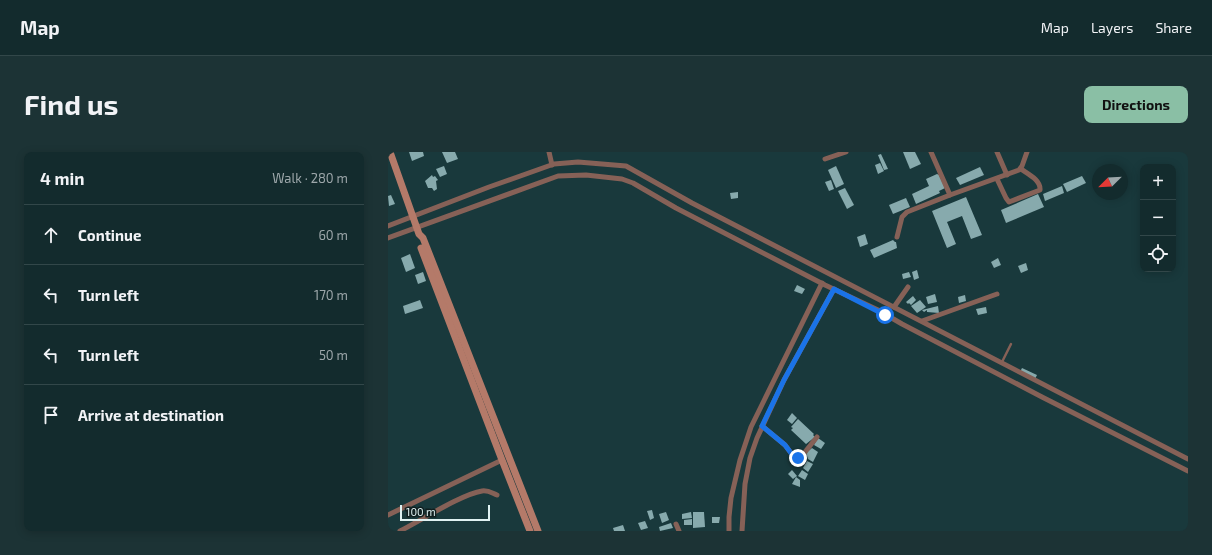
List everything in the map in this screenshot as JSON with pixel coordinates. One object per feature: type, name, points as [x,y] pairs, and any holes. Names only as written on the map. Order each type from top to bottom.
[{"type":"street","points":[[549,152],[552,165]]},
{"type":"street","points":[[825,160],[846,152]]},
{"type":"street","points":[[931,152],[950,195]]},
{"type":"street","points":[[997,152],[1007,175]]},
{"type":"street","points":[[897,237],[902,218],[907,212],[1021,169],[1027,152]]},
{"type":"street","points":[[390,156],[538,531]]},
{"type":"street","points":[[388,226],[552,165],[578,162],[626,166],[692,203],[1188,459]]},
{"type":"street","points":[[996,179],[1009,202],[1040,190],[1039,184],[1036,180],[1021,169]]},
{"type":"street","points":[[388,238],[418,229],[558,176],[586,175],[622,179],[634,183],[676,208],[833,289],[878,310],[1042,397],[1188,471]]},
{"type":"street","points":[[418,229],[419,241],[530,531]]},
{"type":"street","points":[[730,531],[729,517],[731,498],[740,460],[751,427],[824,284]]},
{"type":"street","points":[[894,307],[908,287]]},
{"type":"street","points":[[742,531],[745,484],[748,468],[762,426],[784,380],[833,289]]},
{"type":"street","points":[[922,321],[997,294]]},
{"type":"street","points":[[762,426],[776,436],[794,457],[798,458],[801,458],[817,437]]},
{"type":"street","points":[[388,514],[502,460]]},
{"type":"street","points":[[400,531],[471,495],[482,491],[489,491],[497,495]]},
{"type":"street","points":[[676,524],[679,531]]},
{"type":"lane","points":[[1002,363],[1011,344]]},
{"type":"building","points":[[409,152],[423,152],[424,156],[412,161]]},
{"type":"building","points":[[442,152],[455,152],[458,159],[447,163]]},
{"type":"building","points":[[903,152],[915,152],[921,164],[910,169]]},
{"type":"building","points":[[881,154],[888,169],[884,170],[878,155]]},
{"type":"building","points":[[880,163],[884,171],[878,174],[875,165]]},
{"type":"building","points":[[444,166],[447,174],[440,177],[436,169]]},
{"type":"building","points":[[836,166],[844,184],[836,188],[828,170]]},
{"type":"building","points":[[980,167],[984,175],[960,185],[956,178]]},
{"type":"building","points":[[937,174],[939,175],[945,188],[939,191],[940,193],[916,204],[912,194],[929,186],[926,179]]},
{"type":"building","points":[[432,175],[438,180],[436,181],[437,189],[434,191],[432,188],[428,188],[425,181]]},
{"type":"building","points":[[1082,176],[1086,183],[1067,192],[1063,184]]},
{"type":"building","points":[[831,180],[834,189],[829,191],[825,182]]},
{"type":"building","points":[[1062,186],[1064,193],[1045,201],[1043,194]]},
{"type":"building","points":[[845,188],[854,205],[847,209],[838,191]]},
{"type":"building","points":[[738,192],[738,198],[731,199],[730,193]]},
{"type":"building","points":[[1038,194],[1044,207],[1006,223],[1001,210]]},
{"type":"building","points":[[391,195],[395,204],[389,206],[388,196]]},
{"type":"building","points":[[966,197],[982,235],[971,239],[962,216],[947,222],[956,244],[947,248],[932,211]]},
{"type":"building","points":[[906,198],[910,207],[893,214],[889,205]]},
{"type":"building","points":[[865,234],[868,244],[860,247],[857,237]]},
{"type":"building","points":[[893,240],[896,242],[897,248],[874,258],[870,250]]},
{"type":"building","points":[[410,254],[415,268],[406,272],[401,258]]},
{"type":"building","points":[[998,258],[1001,265],[994,268],[991,262]]},
{"type":"building","points":[[1026,263],[1028,270],[1021,273],[1018,266]]},
{"type":"building","points":[[917,270],[919,278],[914,280],[912,272]]},
{"type":"building","points":[[423,272],[426,281],[418,284],[415,275]]},
{"type":"building","points":[[909,272],[911,277],[903,279],[902,274]]},
{"type":"building","points":[[797,285],[805,289],[802,294],[794,291]]},
{"type":"building","points":[[935,294],[937,302],[928,304],[926,297]]},
{"type":"building","points":[[965,295],[966,301],[959,303],[958,297]]},
{"type":"building","points":[[913,296],[916,300],[911,305],[909,303],[908,304],[906,302]]},
{"type":"building","points":[[420,300],[423,308],[405,314],[403,306]]},
{"type":"building","points":[[920,300],[926,307],[917,313],[911,306]]},
{"type":"building","points":[[938,306],[939,313],[927,312],[927,310],[924,312],[922,310]]},
{"type":"building","points":[[986,307],[987,313],[978,315],[976,309]]},
{"type":"building","points":[[1022,368],[1037,375],[1035,379],[1020,372]]},
{"type":"building","points":[[792,413],[797,418],[792,424],[787,420]]},
{"type":"building","points":[[798,419],[814,434],[813,435],[815,437],[806,444],[791,430],[793,428],[791,427]]},
{"type":"building","points":[[818,438],[825,443],[821,449],[814,445]]},
{"type":"building","points":[[812,448],[818,452],[813,462],[808,459],[806,453]]},
{"type":"building","points":[[807,461],[813,464],[808,472],[803,468]]},
{"type":"building","points":[[792,470],[797,476],[793,479],[788,474]]},
{"type":"building","points":[[802,470],[808,474],[805,480],[798,476]]},
{"type":"building","points":[[796,477],[800,480],[800,487],[792,484]]},
{"type":"building","points":[[652,510],[654,518],[650,520],[647,511]]},
{"type":"building","points":[[666,512],[669,520],[662,523],[659,514]]},
{"type":"building","points":[[691,512],[692,518],[682,519],[682,514]]},
{"type":"building","points":[[693,512],[704,512],[705,527],[693,528]]},
{"type":"building","points":[[712,517],[720,517],[719,523],[712,523]]},
{"type":"building","points":[[692,519],[692,525],[684,525],[684,520]]},
{"type":"building","points":[[645,521],[648,528],[641,530],[638,523]]},
{"type":"building","points":[[671,523],[673,528],[660,531],[659,527]]},
{"type":"building","points":[[623,525],[625,531],[614,531],[613,528]]},
{"type":"route","points":[[798,458],[794,457],[776,436],[762,426],[784,380],[834,289],[878,310],[885,315]]}]
